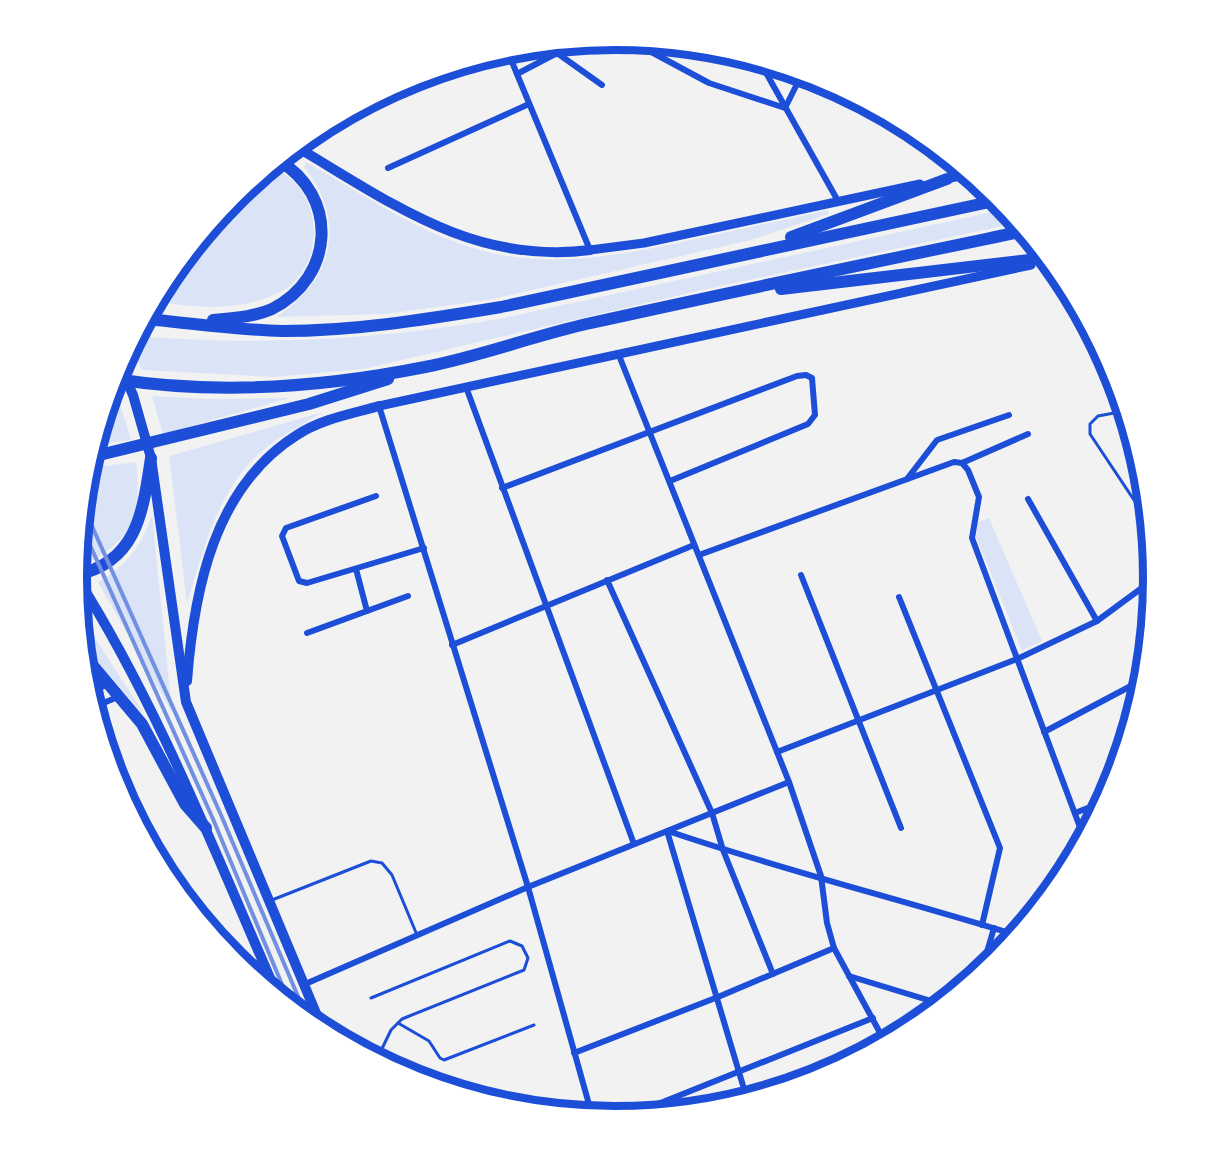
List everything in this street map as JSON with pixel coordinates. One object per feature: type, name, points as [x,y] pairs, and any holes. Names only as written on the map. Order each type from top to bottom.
[{"type":"highway","points":[[186,323],[240,318],[266,311],[294,293],[312,270],[321,242],[322,223],[317,202],[295,172],[286,165]]},
{"type":"highway","points":[[748,253],[947,179]]},
{"type":"highway","points":[[154,320],[282,331],[421,321],[501,307],[987,202]]},
{"type":"highway","points":[[101,456],[309,404],[426,367],[573,327],[705,297],[1015,233]]},
{"type":"highway","points":[[705,297],[1038,261]]},
{"type":"highway","points":[[125,380],[169,385],[254,387],[337,381],[426,367]]},
{"type":"highway","points":[[86,571],[114,558],[131,539],[142,510],[151,458]]},
{"type":"highway","points":[[94,667],[142,724],[186,804],[206,828]]},
{"type":"main road","points":[[304,151],[408,212],[456,235],[487,245],[563,254],[644,243],[958,176]]},
{"type":"main road","points":[[186,702],[190,639],[202,578],[228,510],[250,475],[268,455],[298,434],[325,421],[379,406],[1038,262]]},
{"type":"main road","points":[[126,380],[151,458],[186,702],[315,1013]]},
{"type":"main road","points":[[87,593],[111,630],[206,828],[270,977]]},
{"type":"street","points":[[649,51],[709,83],[785,108]]},
{"type":"street","points":[[517,74],[557,53]]},
{"type":"street","points":[[557,53],[602,85]]},
{"type":"street","points":[[511,60],[590,250]]},
{"type":"street","points":[[765,72],[838,201]]},
{"type":"street","points":[[785,108],[798,83]]},
{"type":"street","points":[[388,168],[529,104]]},
{"type":"street","points":[[618,353],[789,782],[821,876],[822,897],[834,948],[881,1035]]},
{"type":"street","points":[[502,488],[806,375],[813,380],[815,416],[808,424],[670,481]]},
{"type":"street","points":[[466,387],[545,608],[634,844]]},
{"type":"street","points":[[379,406],[528,887],[589,1105]]},
{"type":"street","points":[[907,479],[937,440],[1009,415]]},
{"type":"street","points":[[699,555],[954,462],[962,463],[1028,434]]},
{"type":"street","points":[[962,463],[968,470],[979,497],[972,538],[1080,828]]},
{"type":"street","points":[[376,496],[285,528],[282,534],[297,580],[301,583],[424,548]]},
{"type":"street","points":[[1028,499],[1097,621]]},
{"type":"street","points":[[452,645],[694,545]]},
{"type":"street","points":[[356,569],[367,611]]},
{"type":"street","points":[[801,575],[901,828]]},
{"type":"street","points":[[607,580],[712,813],[723,850],[773,975]]},
{"type":"street","points":[[777,752],[1017,659],[1097,621],[1144,587]]},
{"type":"street","points":[[307,633],[408,596]]},
{"type":"street","points":[[898,597],[1000,848],[982,925]]},
{"type":"street","points":[[98,687],[109,683]]},
{"type":"street","points":[[1044,732],[1132,685]]},
{"type":"street","points":[[102,703],[120,696]]},
{"type":"street","points":[[303,985],[528,887],[789,782]]},
{"type":"street","points":[[1075,813],[1091,807]]},
{"type":"street","points":[[668,831],[723,850],[821,876],[1007,932]]},
{"type":"street","points":[[668,831],[744,1090]]},
{"type":"street","points":[[986,955],[994,928]]},
{"type":"street","points":[[574,1053],[773,975],[834,948]]},
{"type":"street","points":[[849,976],[931,1001]]},
{"type":"street","points":[[659,1104],[739,1074],[873,1018]]},
{"type":"lane","points":[[1116,413],[1098,416],[1090,424],[1090,434],[1139,507]]},
{"type":"lane","points":[[269,901],[371,861],[382,863],[392,875],[417,935]]},
{"type":"lane","points":[[371,998],[510,941],[518,943],[526,952],[528,965],[524,970],[398,1023],[384,1040],[380,1051]]},
{"type":"lane","points":[[398,1023],[429,1041],[440,1058],[444,1060],[534,1025]]},
{"type":"shaded area","points":[[306,162],[438,235],[488,252],[518,257],[579,258],[639,251],[828,210],[829,214],[751,240],[488,300],[385,314],[276,317],[311,286],[322,268],[328,249],[330,229],[326,208],[318,188],[304,167]]},
{"type":"shaded area","points":[[278,171],[288,178],[302,192],[313,220],[312,249],[300,276],[276,294],[246,304],[216,307],[164,302],[196,256],[241,204],[267,181]]},
{"type":"shaded area","points":[[995,211],[1008,225],[702,290],[363,369],[274,377],[142,370],[136,356],[145,337],[227,341],[318,339],[408,332],[499,319]]},
{"type":"shaded area","points":[[152,396],[208,399],[290,398],[163,434]]},
{"type":"shaded area","points":[[118,399],[131,440],[104,444]]},
{"type":"shaded area","points":[[323,412],[268,446],[246,467],[223,502],[214,522],[187,603],[169,456]]},
{"type":"shaded area","points":[[136,462],[137,497],[131,523],[124,534],[115,545],[87,563],[91,509],[99,467]]},
{"type":"shaded area","points":[[152,515],[172,712],[98,582],[117,569],[132,554]]},
{"type":"shaded area","points":[[989,518],[1042,641],[1022,651],[976,537],[978,522]]},
{"type":"shaded area","points":[[89,630],[146,717],[93,656]]},
{"type":"railway","points":[[90,521],[221,815],[301,1002]]},
{"type":"railway","points":[[88,541],[213,819],[284,989]]}]
